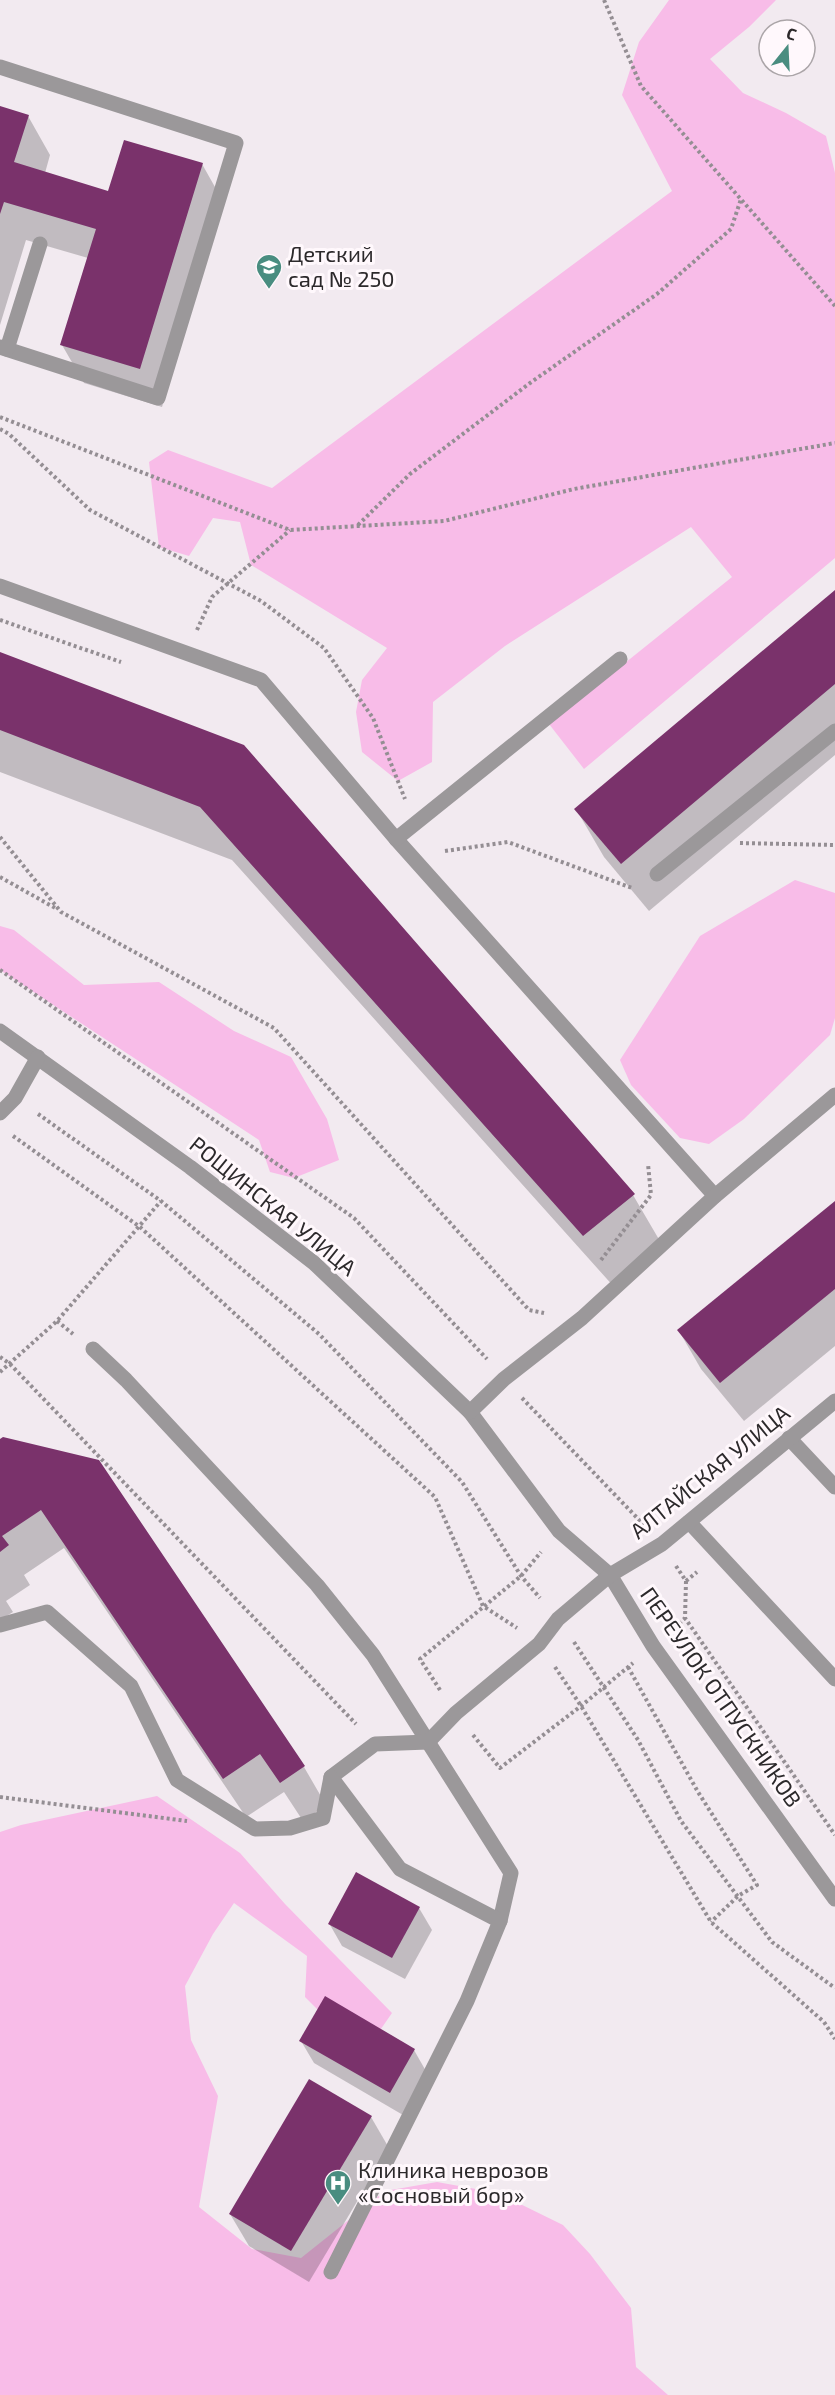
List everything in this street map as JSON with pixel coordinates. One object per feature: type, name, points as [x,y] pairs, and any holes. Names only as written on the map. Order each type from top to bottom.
[{"type":"street","points":[[0,67],[236,143],[158,398],[4,348],[40,244]]},
{"type":"street","points":[[0,586],[261,681],[396,839],[714,1197]]},
{"type":"street","points":[[396,839],[620,659]]},
{"type":"street","points":[[657,874],[835,731]]},
{"type":"street","name":"РОЩИНСКАЯ УЛИЦА","points":[[0,1031],[190,1167],[314,1263],[470,1412],[559,1531]]},
{"type":"street","points":[[0,1113],[15,1098],[38,1057]]},
{"type":"street","points":[[470,1412],[504,1379],[582,1318],[714,1197],[835,1095]]},
{"type":"street","points":[[93,1349],[126,1380],[317,1585],[373,1656],[510,1873],[500,1921],[467,2001],[330,2272]]},
{"type":"street","name":"АЛТАЙСКАЯ УЛИЦА","points":[[428,1742],[456,1713],[539,1644],[558,1619],[610,1575],[662,1544],[835,1401]]},
{"type":"street","points":[[789,1438],[835,1487]]},
{"type":"street","points":[[689,1522],[835,1679]]},
{"type":"street","name":"ПЕРЕУЛОК ОТПУСКНИКОВ","points":[[559,1531],[610,1575],[653,1646],[835,1899]]},
{"type":"street","points":[[0,1625],[47,1612],[131,1686],[177,1780],[255,1829],[290,1828],[322,1818],[331,1777],[375,1744],[428,1742]]},
{"type":"street","points":[[331,1777],[400,1869],[500,1921]]},
{"type":"path","points":[[604,0],[641,86],[835,306]]},
{"type":"path","points":[[358,526],[410,474],[530,383],[657,294],[731,229],[741,199]]},
{"type":"path","points":[[0,417],[290,530],[444,521],[574,489],[835,443]]},
{"type":"path","points":[[0,429],[9,434],[90,510],[261,601],[324,648],[373,718],[415,824]]},
{"type":"path","points":[[187,654],[212,597],[290,530]]},
{"type":"path","points":[[0,620],[132,666]]},
{"type":"path","points":[[0,837],[61,912]]},
{"type":"path","points":[[411,856],[508,842],[634,888],[657,874]]},
{"type":"path","points":[[698,842],[835,845]]},
{"type":"path","points":[[0,878],[274,1028],[530,1310],[549,1314]]},
{"type":"path","points":[[15,1098],[161,1201],[319,1335],[462,1482],[521,1576],[558,1619],[605,1687],[638,1740],[681,1821],[772,1942],[835,1988]]},
{"type":"path","points":[[600,1262],[651,1195],[645,1118]]},
{"type":"path","points":[[9,1134],[140,1227],[435,1497],[483,1606],[539,1644],[582,1706],[711,1922],[824,2022],[835,2039]]},
{"type":"path","points":[[0,1372],[57,1321],[161,1201]]},
{"type":"path","points":[[0,1357],[10,1364],[375,1744]]},
{"type":"path","points":[[559,1531],[521,1576],[420,1659],[456,1713],[500,1768],[582,1706],[685,1618]]},
{"type":"path","points":[[628,1667],[698,1792],[757,1885],[738,1896],[711,1922]]},
{"type":"path","points":[[0,1797],[197,1822]]},
{"type":"shaded area","points":[[669,0],[776,0],[749,27],[710,59],[743,93],[786,113],[826,136],[835,173],[835,558],[584,769],[549,724],[732,577],[691,527],[505,646],[433,702],[432,762],[398,781],[362,752],[356,712],[362,680],[387,648],[251,565],[240,522],[213,518],[189,556],[159,547],[149,462],[168,450],[272,488],[672,191],[622,95],[639,42]]},
{"type":"shaded area","points":[[795,880],[835,893],[835,1018],[830,1035],[744,1119],[709,1144],[680,1138],[631,1085],[620,1060],[700,936]]},
{"type":"shaded area","points":[[0,926],[14,930],[84,985],[159,982],[234,1031],[291,1057],[327,1119],[339,1160],[294,1178],[270,1172],[259,1140],[0,970]]},
{"type":"shaded area","name":"Клиника неврозов «Сосновый бор»","points":[[157,1796],[240,1853],[285,1904],[392,2013],[374,2039],[334,2026],[305,1997],[307,1956],[234,1903],[213,1934],[185,1986],[191,2040],[218,2096],[199,2207],[252,2249],[301,2258],[385,2191],[437,2182],[498,2193],[563,2225],[590,2254],[631,2308],[636,2367],[668,2395],[0,2395],[0,1832],[21,1825]]},
{"type":"building","points":[[0,106],[29,115],[14,162],[108,191],[124,140],[203,163],[140,369],[60,345],[96,229],[4,202],[0,214]]},
{"type":"building","points":[[835,590],[835,684],[621,864],[574,809]]},
{"type":"building","points":[[0,652],[244,745],[635,1194],[583,1236],[200,807],[0,730]]},
{"type":"building","points":[[835,1201],[835,1289],[720,1383],[677,1330]]},
{"type":"building","points":[[3,1437],[99,1460],[305,1766],[280,1783],[260,1754],[223,1779],[41,1510],[2,1536],[9,1545],[0,1552],[0,1439]]},
{"type":"building","points":[[356,1872],[420,1907],[392,1958],[328,1924]]},
{"type":"building","points":[[325,1996],[415,2049],[390,2093],[299,2041]]},
{"type":"building","points":[[309,2079],[372,2116],[291,2251],[229,2214]]},
{"type":"place","name":"Детский сад № 250","points":[[269,290]]},
{"type":"place","name":"Клиника неврозов «Сосновый бор»","points":[[338,2206]]}]
